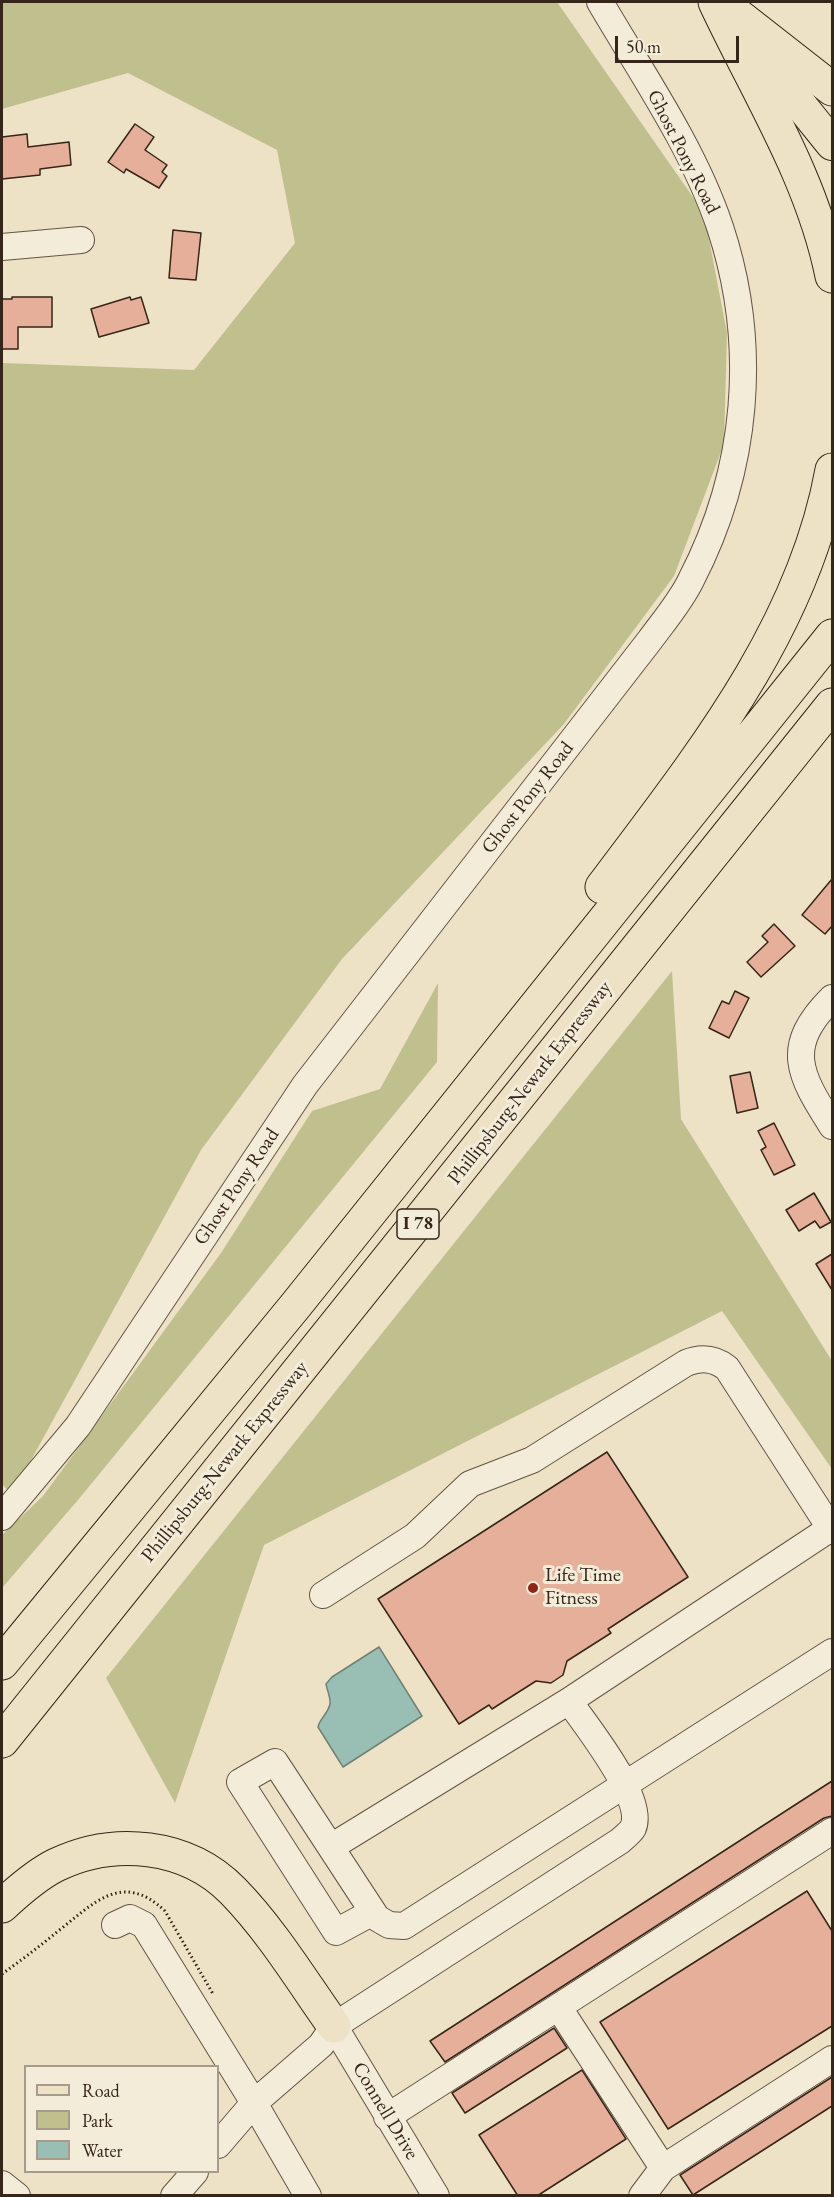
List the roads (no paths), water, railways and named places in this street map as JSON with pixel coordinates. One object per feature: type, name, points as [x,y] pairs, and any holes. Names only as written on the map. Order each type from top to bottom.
[{"type":"highway","points":[[721,3],[832,89]]},
{"type":"highway","points":[[721,3],[798,169],[818,219],[832,276]]},
{"type":"highway","points":[[503,1044],[549,958],[742,693],[770,642],[810,552],[821,520],[832,470]]},
{"type":"highway","name":"I 78","points":[[2,1663],[296,1305],[832,636]]},
{"type":"highway","name":"Phillipsburg-Newark Expressway","points":[[2,1741],[832,705]]},
{"type":"highway","points":[[2,1906],[23,1886],[54,1866],[87,1853],[135,1847],[188,1860],[213,1874],[232,1891],[275,1943],[334,2026]]},
{"type":"main road","points":[[721,3],[832,144]]},
{"type":"street","name":"Ghost Pony Road","points":[[2,1517],[78,1426],[305,1085],[650,640],[690,583],[710,541],[726,498],[736,453],[742,407],[742,338],[732,270],[719,225],[702,183],[676,132],[600,2]]},
{"type":"street","points":[[2,247],[81,240]]},
{"type":"street","points":[[832,998],[812,1019],[804,1034],[801,1051],[806,1082],[832,1126]]},
{"type":"street","points":[[323,1595],[415,1536],[470,1484],[532,1460],[694,1360],[714,1360],[728,1368],[832,1530],[569,1701],[331,1847]]},
{"type":"street","points":[[373,1912],[336,1932],[240,1782],[275,1762],[373,1912],[389,1925],[404,1926],[832,1652]]},
{"type":"street","points":[[219,2144],[254,2103],[321,2045],[334,2026],[627,1835],[633,1828],[634,1807],[625,1786],[569,1701]]},
{"type":"street","points":[[387,2117],[832,1831]]},
{"type":"street","points":[[115,1925],[130,1918],[144,1925],[254,2103],[308,2196]]},
{"type":"street","points":[[559,2008],[663,2168]]},
{"type":"street","name":"Connell Drive","points":[[334,2026],[436,2196]]},
{"type":"street","points":[[642,2196],[663,2168],[832,2060]]},
{"type":"street","points":[[174,2196],[194,2173]]},
{"type":"street","points":[[2,2184],[16,2196]]},
{"type":"water","points":[[379,1647],[422,1716],[343,1767],[318,1727],[330,1704],[326,1684],[332,1677]]},
{"type":"place","name":"Life Time Fitness","points":[[533,1588]]}]
